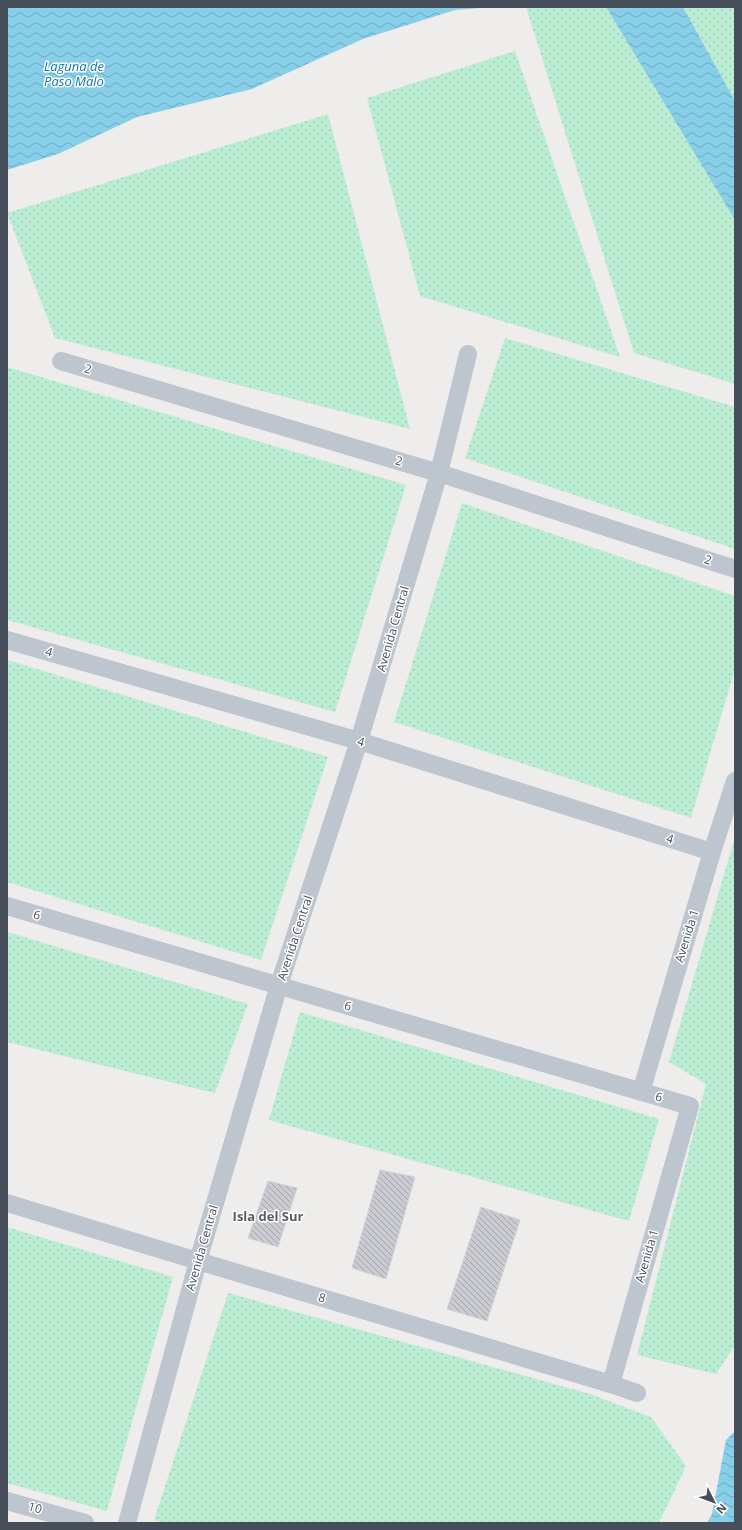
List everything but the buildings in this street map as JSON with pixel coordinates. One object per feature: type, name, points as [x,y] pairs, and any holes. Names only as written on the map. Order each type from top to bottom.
[{"type":"street","name":"Avenida Central","points":[[128,1523],[198,1261],[279,985],[359,741],[439,473],[468,354]]},
{"type":"street","name":"2","points":[[61,361],[439,473],[735,569]]},
{"type":"street","name":"4","points":[[7,640],[359,741],[712,852]]},
{"type":"street","name":"Avenida 1","points":[[641,1092],[712,852],[735,781]]},
{"type":"street","name":"6","points":[[7,906],[690,1106]]},
{"type":"street","name":"Avenida 1","points":[[611,1384],[690,1106]]},
{"type":"street","name":"8","points":[[7,1202],[198,1261],[611,1384],[637,1394]]},
{"type":"street","name":"10","points":[[7,1501],[85,1523]]},
{"type":"green space","points":[[526,7],[606,7],[735,220],[735,384],[634,353]]},
{"type":"green space","points":[[683,7],[735,7],[735,101]]},
{"type":"green space","points":[[515,51],[620,357],[420,296],[367,98]]},
{"type":"green space","points":[[328,114],[410,429],[55,338],[7,213]]},
{"type":"green space","points":[[505,338],[735,407],[735,549],[465,458]]},
{"type":"green space","points":[[7,367],[406,485],[335,712],[7,620]]},
{"type":"green space","points":[[462,503],[735,596],[735,669],[691,818],[394,722]]},
{"type":"green space","points":[[7,660],[328,757],[261,960],[7,882]]},
{"type":"green space","points":[[735,837],[735,1345],[716,1374],[637,1355],[706,1084],[669,1062]]},
{"type":"green space","points":[[7,932],[248,1004],[215,1093],[7,1042]]},
{"type":"green space","points":[[300,1012],[659,1119],[629,1221],[269,1120]]},
{"type":"green space","points":[[7,1227],[173,1277],[107,1511],[7,1483]]},
{"type":"green space","points":[[228,1293],[590,1394],[651,1417],[686,1466],[659,1523],[164,1523],[154,1520]]},
{"type":"water","name":"Laguna de Paso Malo","points":[[7,7],[492,7],[455,10],[363,39],[252,89],[137,117],[58,154],[7,170]]},
{"type":"water","points":[[606,7],[683,7],[735,101],[735,220]]},
{"type":"water","points":[[735,1431],[735,1523],[707,1523],[712,1514],[726,1440]]},
{"type":"district","name":"Isla del Sur","points":[[268,1216]]}]
